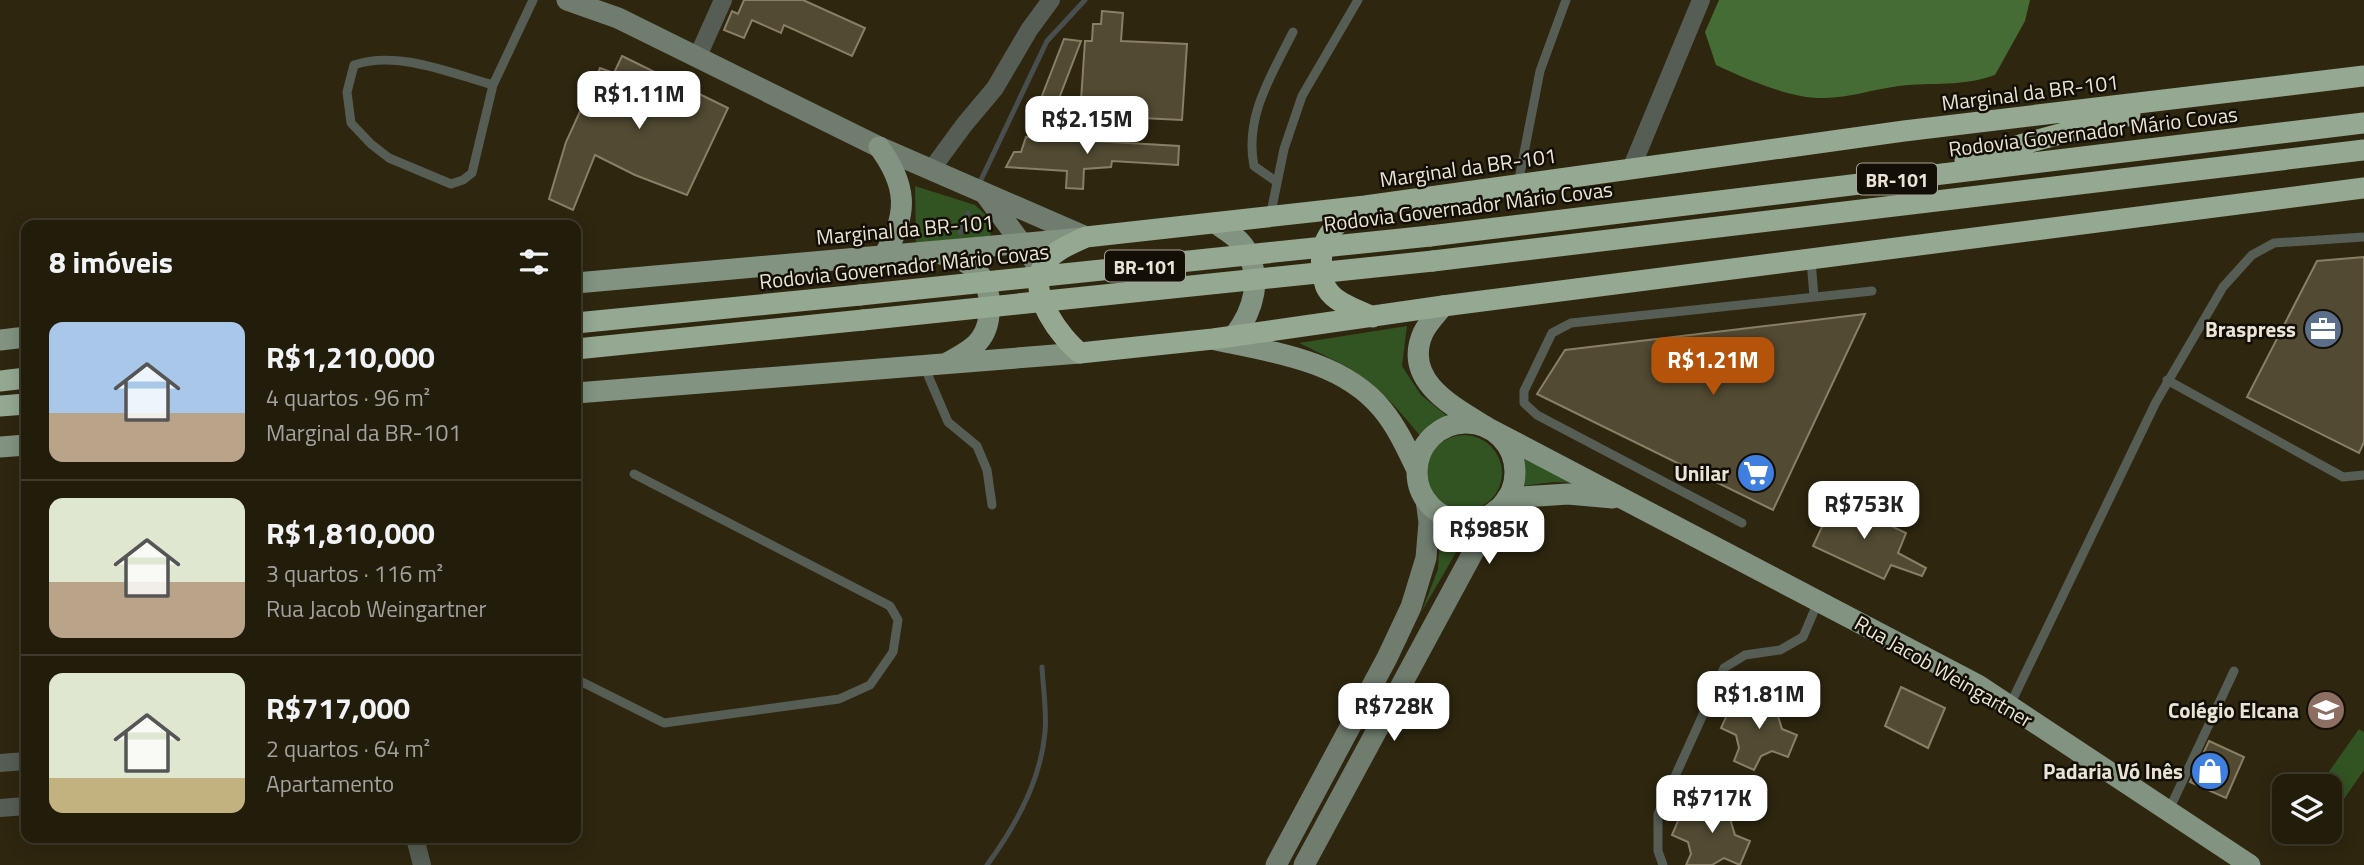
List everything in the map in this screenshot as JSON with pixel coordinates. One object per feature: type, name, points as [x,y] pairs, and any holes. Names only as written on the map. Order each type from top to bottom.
[{"type":"highway","name":"Marginal da BR-101","points":[[1086,237],[1365,206],[1904,131],[2364,76]]},
{"type":"highway","points":[[1895,180],[2196,97]]},
{"type":"highway","name":"Rodovia Governador Mário Covas","points":[[581,323],[1430,236],[2364,123]]},
{"type":"highway","name":"BR-101","points":[[581,348],[1433,261],[2364,149]]},
{"type":"highway","points":[[1086,237],[1055,254],[1041,270],[1043,303],[1051,322],[1080,353],[1213,339],[1443,306],[2364,188]]},
{"type":"highway","points":[[1365,206],[1336,224],[1323,242],[1321,265],[1326,288],[1337,299],[1373,317]]},
{"type":"highway","points":[[0,381],[21,379]]},
{"type":"highway","points":[[0,406],[21,404]]},
{"type":"main road","points":[[879,147],[893,166],[901,188],[902,212],[896,235],[884,255]]},
{"type":"main road","points":[[1215,223],[1236,237],[1245,247],[1252,266],[1255,290],[1253,304],[1234,336]]},
{"type":"main road","name":"Marginal da BR-101","points":[[581,283],[1086,237]]},
{"type":"main road","points":[[925,251],[967,263],[985,280],[991,301],[988,326],[976,345],[935,365]]},
{"type":"main road","name":"Rua Jacob Weingartner","points":[[1443,306],[1424,330],[1418,360],[1422,376],[1442,399],[1488,428],[1952,670],[2010,705],[2250,865]]},
{"type":"main road","points":[[0,340],[21,338]]},
{"type":"main road","points":[[1213,339],[1293,356],[1327,370],[1359,388],[1382,408],[1417,470]]},
{"type":"main road","points":[[581,393],[1080,353]]},
{"type":"main road","points":[[1464,423],[1488,428],[1501,438],[1510,451],[1514,467],[1513,483],[1501,504],[1482,518],[1467,521],[1451,519],[1437,512],[1426,500],[1419,486],[1417,470],[1420,454],[1429,440],[1441,429],[1464,423]]},
{"type":"main road","points":[[0,447],[21,445]]},
{"type":"main road","name":"Rua Jacob Weingartner","points":[[1501,504],[1568,494],[1625,499]]},
{"type":"street","points":[[567,0],[618,18],[879,147],[1086,237]]},
{"type":"street","points":[[698,56],[723,0]]},
{"type":"street","points":[[931,170],[995,88],[1029,30],[1051,0]]},
{"type":"street","points":[[1631,169],[1701,0]]},
{"type":"street","points":[[985,193],[1041,270]]},
{"type":"street","points":[[1276,865],[1387,658],[1411,607],[1426,558],[1429,522],[1426,500]]},
{"type":"street","points":[[1304,865],[1501,504]]},
{"type":"street","points":[[0,763],[21,761]]},
{"type":"street","points":[[0,808],[21,806]]},
{"type":"street","points":[[416,843],[422,865]]},
{"type":"lane","points":[[493,85],[415,64],[371,59],[354,65],[347,92],[351,123],[371,144],[390,158],[452,184],[463,180],[472,173],[493,85],[533,0]]},
{"type":"lane","points":[[1270,217],[1284,149],[1302,96],[1358,0]]},
{"type":"lane","points":[[1518,185],[1540,71],[1566,0]]},
{"type":"lane","points":[[1278,182],[1254,166],[1250,147],[1258,104],[1293,32]]},
{"type":"lane","points":[[2010,705],[2167,380],[2224,287],[2252,255],[2274,243],[2364,237]]},
{"type":"lane","points":[[1811,258],[1814,297]]},
{"type":"lane","points":[[1742,523],[1537,415],[1524,403],[1524,391],[1552,333],[1571,323],[1872,291]]},
{"type":"lane","points":[[935,365],[948,422],[977,446],[987,470],[992,505]]},
{"type":"lane","points":[[2167,380],[2343,477],[2364,475]]},
{"type":"lane","points":[[581,682],[664,723],[839,699],[870,685],[892,652],[898,620],[890,606],[634,474]]},
{"type":"lane","points":[[1663,865],[1658,851],[1658,814],[1724,668],[1745,655],[1780,650],[1803,637],[1819,601]]},
{"type":"lane","points":[[2168,812],[2234,671]]},
{"type":"green space","points":[[1719,0],[2030,0],[2025,21],[1995,75],[1971,81],[1899,86],[1824,98],[1783,92],[1716,65],[1705,32]]},
{"type":"green space","points":[[915,186],[975,205],[987,216],[991,236],[916,243]]},
{"type":"green space","points":[[1407,326],[1402,366],[1421,395],[1447,416],[1430,424],[1421,437],[1397,408],[1370,382],[1349,368],[1299,343]]},
{"type":"green space","points":[[1464,435],[1479,438],[1491,446],[1499,458],[1502,473],[1499,488],[1491,500],[1479,508],[1464,511],[1449,508],[1437,500],[1429,488],[1426,473],[1429,458],[1437,446],[1449,438]]},
{"type":"green space","points":[[1521,457],[1576,483],[1554,482],[1521,486],[1525,465]]},
{"type":"green space","points":[[1440,537],[1465,537],[1422,611],[1438,569]]},
{"type":"green space","points":[[2359,729],[2364,732],[2364,770],[2344,799],[2342,774],[2327,774]]},
{"type":"building","points":[[744,0],[803,0],[865,28],[852,56],[784,25],[781,33],[752,20],[744,38],[724,30],[732,11],[738,14]]},
{"type":"building","points":[[1102,11],[1123,13],[1121,41],[1187,44],[1182,120],[1080,115],[1085,41],[1092,41],[1093,24],[1101,24]]},
{"type":"building","points":[[1064,39],[1081,41],[1053,114],[1035,114]]},
{"type":"building","points":[[622,56],[728,108],[687,195],[635,175],[595,155],[573,210],[549,199],[566,142],[600,68],[614,73]]},
{"type":"building","points":[[1026,137],[1179,146],[1178,165],[1112,161],[1111,167],[1084,169],[1083,189],[1066,188],[1067,171],[1006,167],[1014,152],[1021,152]]},
{"type":"building","name":"Braspress","points":[[2364,257],[2364,442],[2359,453],[2247,397],[2317,261]]},
{"type":"building","points":[[1865,314],[1773,510],[1537,394],[1565,350]]},
{"type":"building","points":[[1835,499],[1906,533],[1898,553],[1926,568],[1922,576],[1891,565],[1884,579],[1813,546]]},
{"type":"building","points":[[1901,687],[1945,708],[1928,748],[1885,726]]},
{"type":"building","points":[[1764,691],[1785,700],[1778,716],[1782,729],[1797,735],[1788,757],[1772,751],[1761,756],[1754,770],[1734,761],[1739,748],[1736,735],[1721,728],[1732,704],[1746,710],[1758,706]]},
{"type":"building","points":[[2209,741],[2244,757],[2226,798],[2190,782]]},
{"type":"building","points":[[1716,796],[1738,806],[1731,822],[1735,835],[1750,841],[1740,865],[1724,858],[1712,865],[1686,865],[1691,854],[1688,842],[1672,835],[1683,809],[1698,816],[1709,812]]},
{"type":"waterway","points":[[979,184],[1047,41],[1085,0]]},
{"type":"waterway","points":[[960,233],[968,213]]},
{"type":"waterway","points":[[987,865],[1017,819],[1038,768],[1043,750],[1045,724],[1042,667]]},
{"type":"place","name":"Braspress","points":[[2323,329]]},
{"type":"place","name":"Unilar","points":[[1756,473]]},
{"type":"place","name":"Colégio Elcana","points":[[2326,710]]},
{"type":"place","name":"Padaria Vó Inês","points":[[2210,771]]}]
